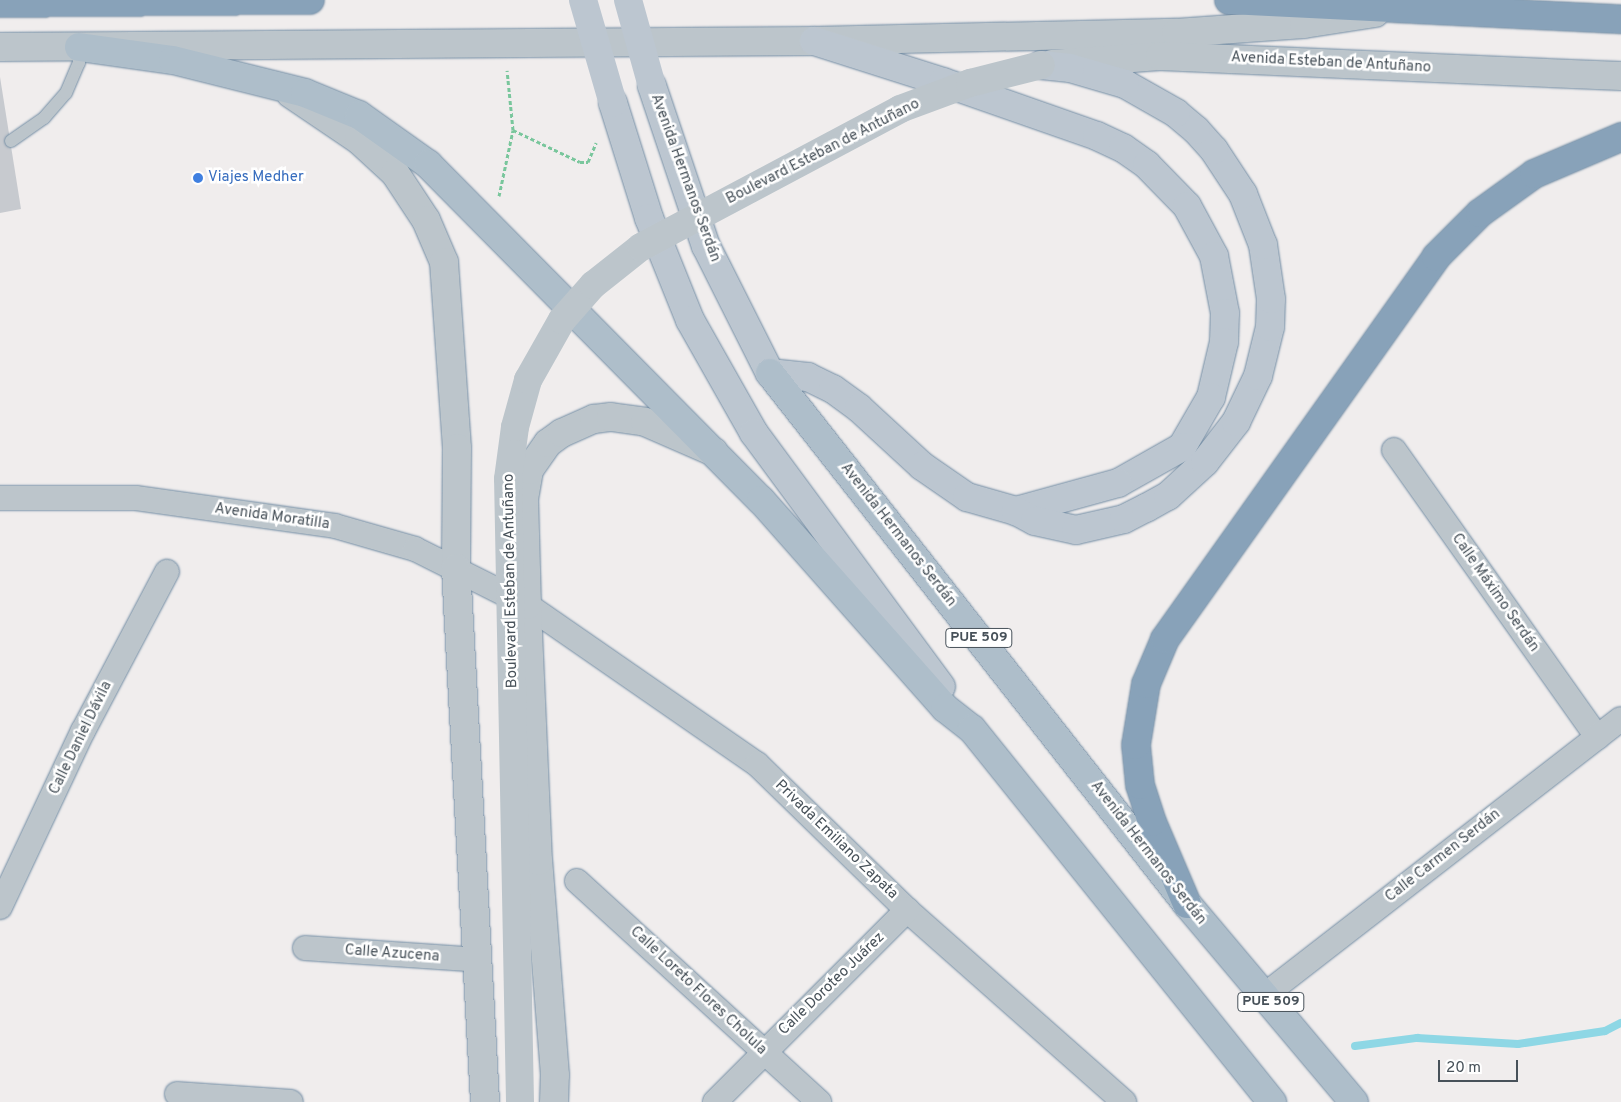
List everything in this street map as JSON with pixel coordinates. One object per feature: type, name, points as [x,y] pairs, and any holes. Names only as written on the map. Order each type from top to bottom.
[{"type":"highway","points":[[0,3],[310,0]]},
{"type":"highway","points":[[1229,0],[1416,7],[1621,19]]},
{"type":"highway","points":[[1187,904],[1152,822],[1140,785],[1136,745],[1146,684],[1165,638],[1436,257],[1480,213],[1534,174],[1621,137]]},
{"type":"main road","points":[[583,0],[613,106],[649,218],[690,320],[754,432],[972,729],[1272,1102]]},
{"type":"main road","name":"Avenida Hermanos Serdán","points":[[628,0],[652,86],[706,246],[770,373],[1187,904],[1354,1102]]},
{"type":"main road","points":[[814,41],[943,82],[1124,148],[1169,184],[1202,230],[1221,284],[1224,342],[1211,397],[1198,423],[1182,447],[1138,474],[1118,483],[1016,511]]},
{"type":"main road","points":[[79,47],[173,60],[277,85],[333,103],[383,130],[428,164],[490,230],[715,453],[863,613],[945,708],[972,729]]},
{"type":"main road","points":[[770,373],[808,377],[833,389],[946,484],[967,497],[1016,511],[1034,521],[1076,530],[1124,519],[1168,496],[1206,462],[1236,422],[1248,400],[1265,352],[1270,327],[1270,281],[1254,219],[1230,171],[1214,150],[1176,113],[1125,84],[1098,74],[1041,65]]},
{"type":"street","points":[[0,47],[814,41],[1240,30],[1416,7]]},
{"type":"street","name":"Avenida Esteban de Antuñano","points":[[1041,65],[1160,56],[1616,76]]},
{"type":"street","name":"Boulevard Esteban de Antuñano","points":[[520,1102],[508,479],[515,427],[528,380],[562,320],[593,285],[641,247],[900,109],[970,83],[1041,65]]},
{"type":"street","points":[[277,85],[359,140],[395,174],[426,220],[444,262],[457,448],[456,568],[479,960],[485,1102]]},
{"type":"street","points":[[554,1102],[555,1075],[538,861],[527,605],[524,499],[529,470],[548,443],[577,424],[611,417],[645,422],[715,453]]},
{"type":"street","name":"Calle Máximo Serdán","points":[[1394,450],[1597,737]]},
{"type":"street","name":"Avenida Moratilla","points":[[0,498],[136,498],[335,526],[415,549],[527,605]]},
{"type":"street","name":"Calle Daniel Dávila","points":[[0,907],[83,731],[167,572]]},
{"type":"street","name":"Privada Emiliano Zapata","points":[[527,605],[757,764],[907,910],[1124,1102]]},
{"type":"street","name":"Calle Carmen Serdán","points":[[1265,995],[1621,719]]},
{"type":"street","name":"Calle Loreto Flores Cholula","points":[[577,881],[819,1102]]},
{"type":"street","name":"Calle Doroteo Juárez","points":[[715,1102],[763,1051],[907,910]]},
{"type":"street","name":"Calle Azucena","points":[[305,948],[479,960]]},
{"type":"street","points":[[177,1094],[291,1102]]},
{"type":"lane","points":[[11,141],[44,118],[66,93],[79,63],[79,47]]},
{"type":"path","points":[[490,230],[513,130],[503,43]]},
{"type":"path","points":[[513,130],[580,162],[588,162],[607,115],[613,106]]},
{"type":"building","points":[[0,77],[21,209],[0,213]]},
{"type":"waterway","points":[[1355,1046],[1417,1038],[1518,1044],[1605,1031],[1621,1023]]},
{"type":"place","name":"Viajes Medher","points":[[198,178]]}]
